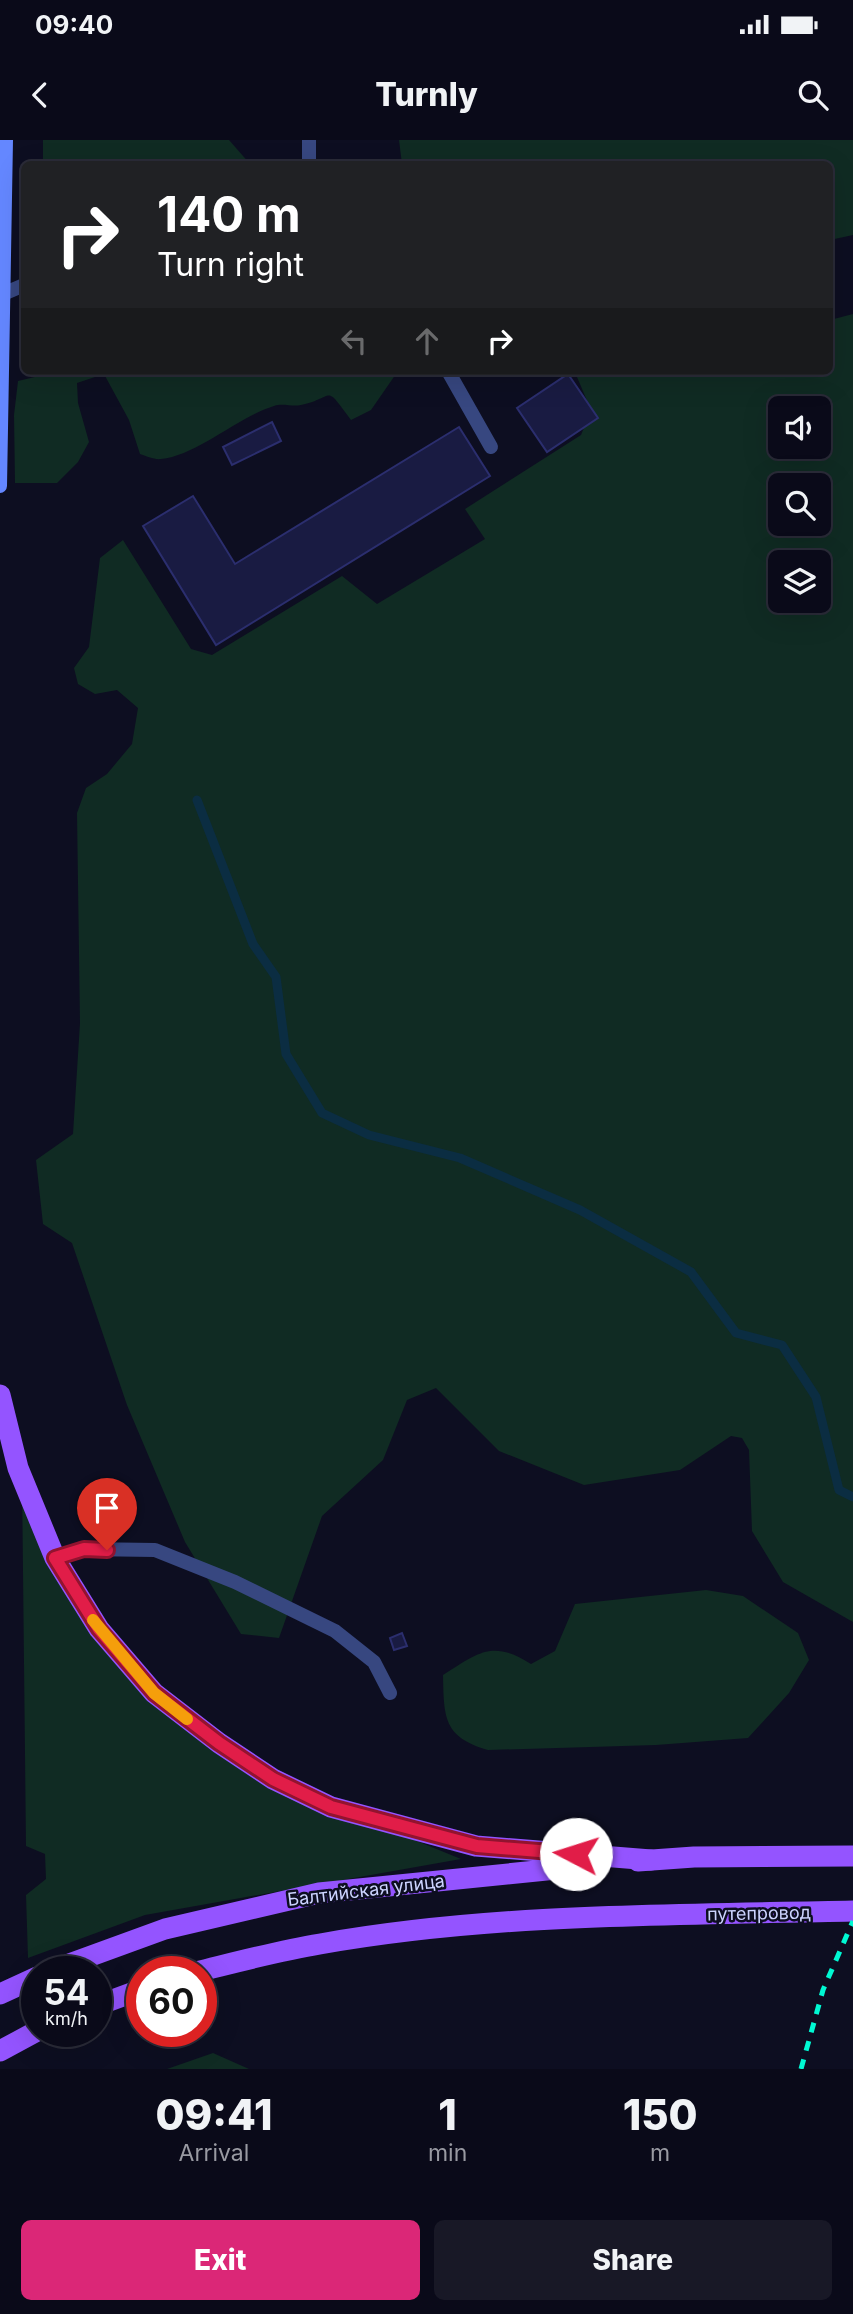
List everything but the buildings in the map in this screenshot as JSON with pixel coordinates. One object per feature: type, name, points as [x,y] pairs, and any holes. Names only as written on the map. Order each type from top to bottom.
[{"type":"main road","points":[[0,486],[6,140]]},
{"type":"main road","points":[[0,1395],[19,1468],[55,1558],[99,1629],[154,1693],[219,1743],[273,1779],[331,1807],[477,1846],[651,1860]]},
{"type":"main road","name":"Балтийская улица","points":[[91,1956],[165,1929],[319,1893],[694,1857],[853,1856]]},
{"type":"main road","name":"путепровод","points":[[217,1967],[321,1943],[471,1926],[664,1915],[853,1911]]},
{"type":"main road","points":[[0,1994],[21,1984]]},
{"type":"main road","points":[[0,2051],[21,2040]]},
{"type":"lane","points":[[309,140],[309,161]]},
{"type":"lane","points":[[2,293],[21,286]]},
{"type":"lane","points":[[451,375],[491,447]]},
{"type":"lane","points":[[55,1558],[84,1549],[155,1550],[235,1581],[335,1631],[374,1662],[390,1693]]},
{"type":"green space","points":[[43,140],[229,140],[247,161],[43,161]]},
{"type":"green space","points":[[399,140],[853,140],[853,235],[833,239],[833,161],[402,161]]},
{"type":"green space","points":[[853,314],[853,1622],[783,1582],[752,1531],[749,1450],[742,1438],[731,1436],[680,1470],[584,1485],[499,1451],[436,1388],[407,1400],[383,1460],[322,1516],[279,1638],[241,1634],[185,1542],[127,1405],[72,1243],[43,1224],[36,1160],[73,1134],[80,1023],[77,813],[86,788],[107,774],[132,744],[138,708],[117,690],[95,694],[78,684],[74,668],[89,647],[100,558],[123,540],[191,649],[212,655],[342,576],[377,604],[485,539],[465,509],[581,435],[591,410],[577,377],[833,375],[833,319]]},
{"type":"green space","points":[[101,375],[77,383],[78,403],[89,442],[78,462],[57,483],[15,483],[14,415],[18,381],[39,376]]},
{"type":"green space","points":[[105,375],[395,375],[371,410],[351,420],[329,396],[301,405],[277,405],[246,418],[188,451],[159,459],[140,454],[129,420]]},
{"type":"green space","points":[[22,1480],[58,1560],[175,1710],[331,1806],[461,1859],[145,1915],[28,1956],[26,1895],[46,1879],[45,1854],[26,1846]]},
{"type":"green space","points":[[706,1590],[743,1596],[798,1633],[809,1660],[789,1693],[748,1738],[656,1745],[488,1750],[462,1739],[449,1723],[444,1703],[443,1675],[466,1660],[495,1651],[506,1652],[531,1664],[555,1651],[575,1604]]},
{"type":"green space","points":[[213,2053],[249,2069],[167,2069]]},
{"type":"waterway","points":[[197,800],[253,944],[276,977],[286,1054],[322,1113],[369,1135],[460,1158],[580,1210],[691,1272],[736,1333],[782,1345],[816,1397],[839,1490],[853,1497]]},
{"type":"railway","points":[[801,2069],[823,1990],[853,1921]]},
{"type":"slow traffic","points":[[93,1620],[154,1693],[187,1719]]},
{"type":"route","points":[[107,1550],[84,1549],[55,1558],[99,1629],[154,1693],[219,1743],[273,1779],[331,1807],[477,1846],[576,1854]]}]
